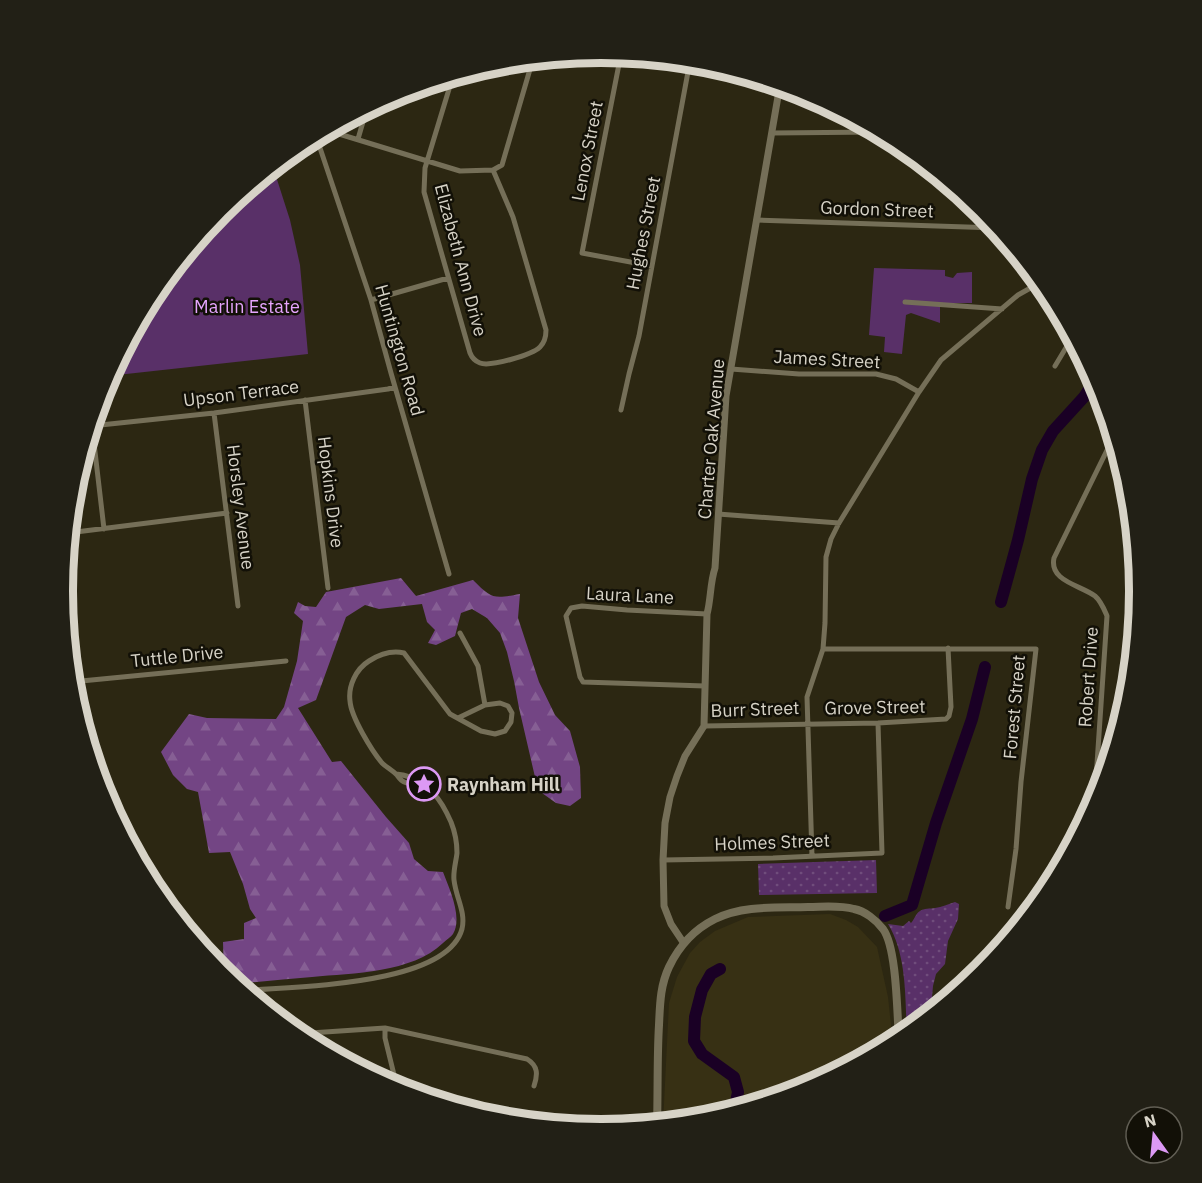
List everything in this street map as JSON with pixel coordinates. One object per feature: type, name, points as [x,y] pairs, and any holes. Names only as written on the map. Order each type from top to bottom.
[{"type":"main road","points":[[657,1117],[658,1043],[661,994],[665,976],[683,942],[714,919],[736,911],[761,908],[838,907],[864,913],[883,928],[891,944],[898,1029]]},
{"type":"street","name":"Lenox Street","points":[[619,64],[582,253],[652,266]]},
{"type":"street","points":[[338,133],[460,171],[493,170],[502,165],[530,68]]},
{"type":"street","name":"Hughes Street","points":[[621,410],[639,336],[687,71]]},
{"type":"street","name":"Elizabeth Ann Drive","points":[[450,85],[424,175],[424,192],[470,353],[476,362],[485,364],[494,364],[534,352],[544,343],[546,330],[513,217],[493,170]]},
{"type":"street","name":"Charter Oak Avenue","points":[[704,726],[706,614],[711,579],[715,568],[726,396],[779,94]]},
{"type":"street","points":[[358,139],[364,120]]},
{"type":"street","points":[[772,133],[860,131]]},
{"type":"street","name":"Huntington Road","points":[[319,145],[371,300],[448,574]]},
{"type":"street","name":"Gordon Street","points":[[756,220],[984,228]]},
{"type":"street","points":[[371,300],[448,278]]},
{"type":"street","name":"Burr Street","points":[[683,942],[671,924],[664,906],[663,860],[670,797],[685,756],[704,726],[808,723],[808,691],[823,649],[825,564],[828,546],[839,523],[941,360],[1018,295],[1032,286]]},
{"type":"street","points":[[905,302],[1002,309]]},
{"type":"street","points":[[1055,366],[1068,344]]},
{"type":"street","name":"James Street","points":[[730,369],[799,374],[876,374],[896,379],[920,392]]},
{"type":"street","name":"Upson Terrace","points":[[100,425],[214,413],[395,387]]},
{"type":"street","name":"Hopkins Drive","points":[[305,400],[328,588]]},
{"type":"street","name":"Horsley Avenue","points":[[214,413],[238,606]]},
{"type":"street","points":[[94,446],[104,529]]},
{"type":"street","name":"Robert Drive","points":[[1096,774],[1107,616],[1096,597],[1056,575],[1053,565],[1054,558],[1109,447]]},
{"type":"street","points":[[76,532],[227,513]]},
{"type":"street","points":[[718,514],[839,523]]},
{"type":"street","name":"Laura Lane","points":[[705,686],[584,682],[580,677],[566,616],[571,608],[582,606],[706,614]]},
{"type":"street","points":[[460,633],[478,666],[485,705]]},
{"type":"street","name":"Grove Street","points":[[808,723],[878,723],[946,719],[951,707],[948,648]]},
{"type":"street","name":"Forest Street","points":[[823,649],[1036,649],[1008,907]]},
{"type":"street","points":[[254,990],[363,981],[391,976],[436,959],[455,944],[462,928],[463,918],[454,880],[457,853],[454,830],[436,795],[416,783],[409,785],[400,780],[382,763],[354,715],[350,703],[350,688],[365,663],[376,656],[390,652],[404,653],[450,714],[468,725],[495,734],[505,731],[511,722],[512,713],[508,706],[500,703],[485,705],[458,718]]},
{"type":"street","name":"Tuttle Drive","points":[[81,681],[286,661]]},
{"type":"street","points":[[808,723],[812,856]]},
{"type":"street","name":"Holmes Street","points":[[663,860],[882,853],[878,723]]},
{"type":"street","points":[[310,1033],[385,1028],[527,1059],[537,1070],[534,1086]]},
{"type":"street","points":[[385,1028],[385,1038],[395,1078]]},
{"type":"shaded area","points":[[830,914],[858,927],[877,947],[888,997],[892,1033],[835,1065],[771,1092],[704,1110],[663,1116],[669,1003],[677,977],[690,953],[700,942],[715,931],[748,917]]},
{"type":"green space","name":"Marlin Estate","points":[[276,175],[290,220],[300,265],[308,354],[119,375],[143,327],[182,270],[227,218]]},
{"type":"green space","points":[[874,268],[945,270],[945,276],[953,278],[957,273],[972,272],[972,303],[940,303],[940,323],[911,313],[906,315],[902,354],[884,352],[885,337],[869,335]]},
{"type":"green space","points":[[401,578],[416,596],[473,580],[493,596],[504,597],[520,594],[518,618],[539,682],[555,715],[570,731],[580,767],[581,798],[570,806],[556,803],[542,793],[535,777],[507,652],[500,633],[487,618],[472,609],[461,613],[455,636],[436,645],[428,643],[435,630],[427,622],[422,604],[379,609],[365,605],[346,617],[316,700],[298,708],[332,762],[341,761],[409,843],[414,859],[428,871],[443,872],[456,911],[456,927],[451,936],[430,953],[399,966],[363,972],[246,983],[224,961],[223,942],[244,939],[244,923],[256,918],[250,909],[230,852],[209,853],[198,792],[187,789],[173,775],[161,752],[189,714],[207,718],[276,719],[284,707],[297,661],[303,621],[294,613],[298,602],[305,606],[316,607],[326,592]]},
{"type":"green space","points":[[876,860],[877,893],[759,895],[758,864]]},
{"type":"green space","points":[[955,902],[959,904],[958,919],[948,941],[945,964],[936,974],[933,1003],[906,1023],[902,963],[899,949],[888,924],[903,926],[909,921],[911,923],[917,913],[922,910],[938,908]]},
{"type":"waterway","points":[[1001,602],[1032,479],[1042,450],[1053,431],[1089,389]]},
{"type":"waterway","points":[[885,916],[912,905],[936,823],[972,719],[985,667]]},
{"type":"waterway","points":[[720,969],[711,974],[702,990],[695,1017],[694,1041],[702,1054],[734,1077],[738,1092],[736,1102]]},
{"type":"place","name":"Raynham Hill","points":[[424,784]]}]
